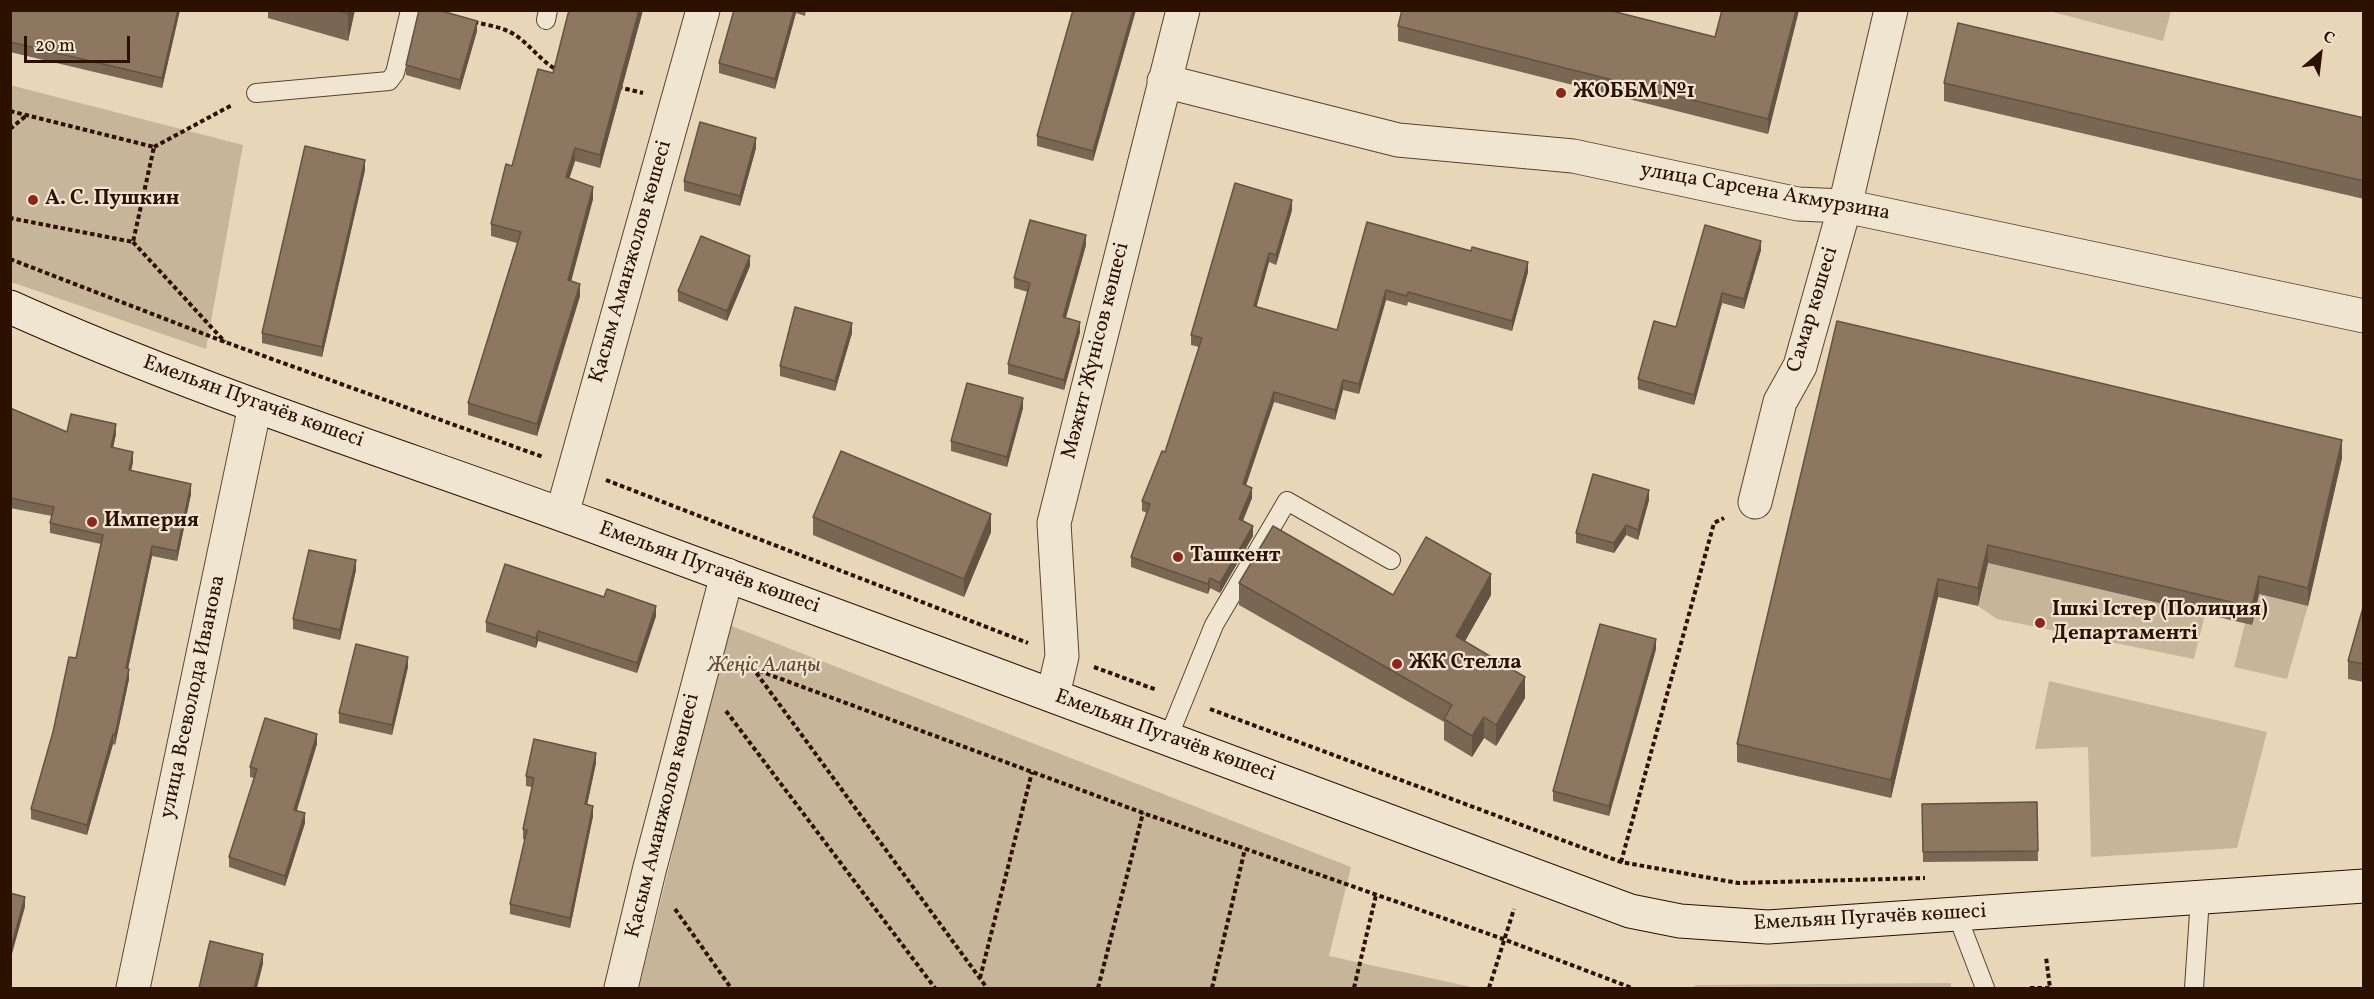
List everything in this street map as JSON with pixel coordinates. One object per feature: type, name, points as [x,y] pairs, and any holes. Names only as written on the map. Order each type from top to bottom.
[{"type":"street","name":"Қасым Аманжолов көшесі","points":[[562,514],[703,10]]},
{"type":"street","name":"Мәжит Жүнісов көшесі","points":[[1053,695],[1062,656],[1054,523],[1183,10]]},
{"type":"street","name":"Самар көшесі","points":[[1755,502],[1780,402],[1800,366],[1845,206],[1892,10]]},
{"type":"street","name":"улица Сарсена Акмурзина","points":[[1164,81],[1398,140],[1573,156],[1798,204],[1845,206],[2364,316]]},
{"type":"street","name":"Емельян Пугачёв көшесі","points":[[10,307],[75,336],[255,406],[562,514],[1630,911],[1680,921],[1768,927],[2364,886]]},
{"type":"street","name":"улица Всеволода Иванова","points":[[133,988],[255,406]]},
{"type":"street","name":"Қасым Аманжолов көшесі","points":[[621,988],[727,575]]},
{"type":"lane","points":[[256,93],[389,81],[394,73],[410,10]]},
{"type":"lane","points":[[1168,738],[1214,624],[1287,501],[1391,560]]},
{"type":"lane","points":[[2194,988],[2200,898]]},
{"type":"lane","points":[[1958,915],[1985,988]]},
{"type":"path","points":[[472,21],[504,29],[515,35],[535,54],[563,73]]},
{"type":"path","points":[[609,85],[677,102]]},
{"type":"path","points":[[10,111],[154,147],[256,93]]},
{"type":"path","points":[[10,129],[27,115]]},
{"type":"path","points":[[133,242],[154,147]]},
{"type":"path","points":[[10,218],[133,242],[225,342]]},
{"type":"path","points":[[10,259],[225,342],[575,468],[1062,656],[1184,699],[1621,862],[1738,883],[1935,878]]},
{"type":"path","points":[[1621,862],[1714,523],[1755,502]]},
{"type":"path","points":[[703,664],[752,667],[1143,813],[1503,939],[1632,988]]},
{"type":"path","points":[[703,664],[935,988]]},
{"type":"path","points":[[752,667],[987,988]]},
{"type":"path","points":[[980,978],[1032,772]]},
{"type":"path","points":[[1098,988],[1143,813]]},
{"type":"path","points":[[1212,988],[1245,849]]},
{"type":"path","points":[[649,872],[731,988]]},
{"type":"path","points":[[1354,988],[1376,895]]},
{"type":"path","points":[[1489,988],[1514,909]]},
{"type":"path","points":[[2030,988],[2050,988],[2046,957]]},
{"type":"green space","points":[[2049,11],[2171,11],[2163,41]]},
{"type":"green space","points":[[10,85],[243,145],[206,349],[11,282]]},
{"type":"green space","points":[[1988,563],[2205,614],[2194,659],[1997,619],[1978,606]]},
{"type":"green space","points":[[2259,594],[2308,606],[2287,679],[2234,667],[2245,623],[2252,625]]},
{"type":"green space","name":"Жеңіс Алаңы","points":[[729,625],[1351,867],[1329,956],[1476,988],[639,988]]},
{"type":"green space","points":[[2049,681],[2267,732],[2237,848],[2091,857],[2088,747],[2035,749]]},
{"type":"green space","points":[[1951,983],[1951,988],[1692,988],[1696,985]]},
{"type":"building","points":[[10,10],[178,10],[162,78],[10,42]]},
{"type":"building","points":[[419,10],[438,10],[477,21],[460,80],[406,65]]},
{"type":"building","points":[[569,10],[639,10],[600,155],[575,148],[566,177],[593,187],[568,280],[580,284],[537,424],[468,403],[521,232],[491,224],[506,164],[512,166],[538,69],[553,73]]},
{"type":"building","points":[[734,10],[794,10],[775,79],[719,63]]},
{"type":"building","points":[[1073,10],[1133,10],[1093,151],[1037,136]]},
{"type":"building","points":[[1402,10],[1608,10],[1715,37],[1722,10],[1796,10],[1768,119],[1398,26]]},
{"type":"building","points":[[1958,23],[2364,118],[2364,181],[1944,83]]},
{"type":"building","points":[[700,122],[756,138],[740,196],[684,181]]},
{"type":"building","points":[[305,146],[365,160],[322,347],[262,333]]},
{"type":"building","points":[[1235,183],[1292,200],[1276,255],[1269,253],[1254,306],[1337,330],[1367,222],[1471,251],[1472,247],[1528,262],[1512,321],[1408,292],[1407,296],[1386,290],[1359,384],[1343,380],[1335,410],[1274,392],[1243,484],[1252,488],[1239,519],[1253,526],[1220,583],[1210,578],[1208,584],[1131,557],[1150,504],[1142,501],[1162,451],[1165,452],[1202,338],[1191,335]]},
{"type":"building","points":[[1030,220],[1086,235],[1063,317],[1080,322],[1064,380],[1008,364],[1030,283],[1014,278]]},
{"type":"building","points":[[1705,225],[1761,241],[1744,299],[1722,293],[1694,395],[1638,379],[1654,321],[1676,327]]},
{"type":"building","points":[[701,236],[750,256],[727,311],[678,291]]},
{"type":"building","points":[[795,307],[852,323],[835,381],[780,366]]},
{"type":"building","points":[[1837,321],[2342,440],[2308,588],[2259,576],[2252,607],[1988,545],[1978,588],[1938,579],[1891,780],[1737,744]]},
{"type":"building","points":[[967,383],[1023,398],[1007,457],[951,441]]},
{"type":"building","points":[[10,408],[67,432],[71,414],[116,424],[111,447],[133,452],[129,470],[191,484],[177,551],[152,546],[126,668],[129,669],[115,735],[113,734],[87,825],[31,809],[53,732],[69,657],[76,658],[103,535],[50,523],[54,507],[10,498]]},
{"type":"building","points":[[841,451],[991,514],[964,579],[813,517]]},
{"type":"building","points":[[1593,474],[1649,490],[1638,530],[1626,525],[1614,543],[1576,533]]},
{"type":"building","points":[[1273,526],[1393,595],[1426,537],[1491,574],[1456,636],[1525,677],[1496,725],[1484,717],[1472,736],[1444,719],[1452,705],[1239,583]]},
{"type":"building","points":[[309,550],[356,560],[340,630],[293,619]]},
{"type":"building","points":[[505,564],[604,597],[607,589],[656,606],[637,663],[538,631],[536,638],[486,622]]},
{"type":"building","points":[[2364,604],[2364,664],[2348,661]]},
{"type":"building","points":[[1600,624],[1656,639],[1609,806],[1553,791]]},
{"type":"building","points":[[356,644],[408,657],[392,725],[339,713]]},
{"type":"building","points":[[265,718],[317,734],[294,810],[305,813],[285,876],[229,857],[257,769],[250,767]]},
{"type":"building","points":[[534,739],[596,753],[585,804],[593,806],[570,918],[510,904],[527,830],[523,829],[534,778],[526,776]]},
{"type":"building","points":[[2037,802],[2038,851],[1923,852],[1922,804]]},
{"type":"building","points":[[10,893],[25,897],[10,951]]},
{"type":"building","points":[[210,941],[263,954],[254,988],[199,988]]},
{"type":"place","name":"ЖОББМ №1","points":[[1561,93]]},
{"type":"place","name":"А. С. Пушкин","points":[[33,200]]},
{"type":"place","name":"Империя","points":[[92,522]]},
{"type":"place","name":"Ташкент","points":[[1178,557]]},
{"type":"place","name":"Ішкі Істер (Полиция) Департаменті","points":[[2040,623]]},
{"type":"place","name":"ЖК Стелла","points":[[1397,664]]}]
